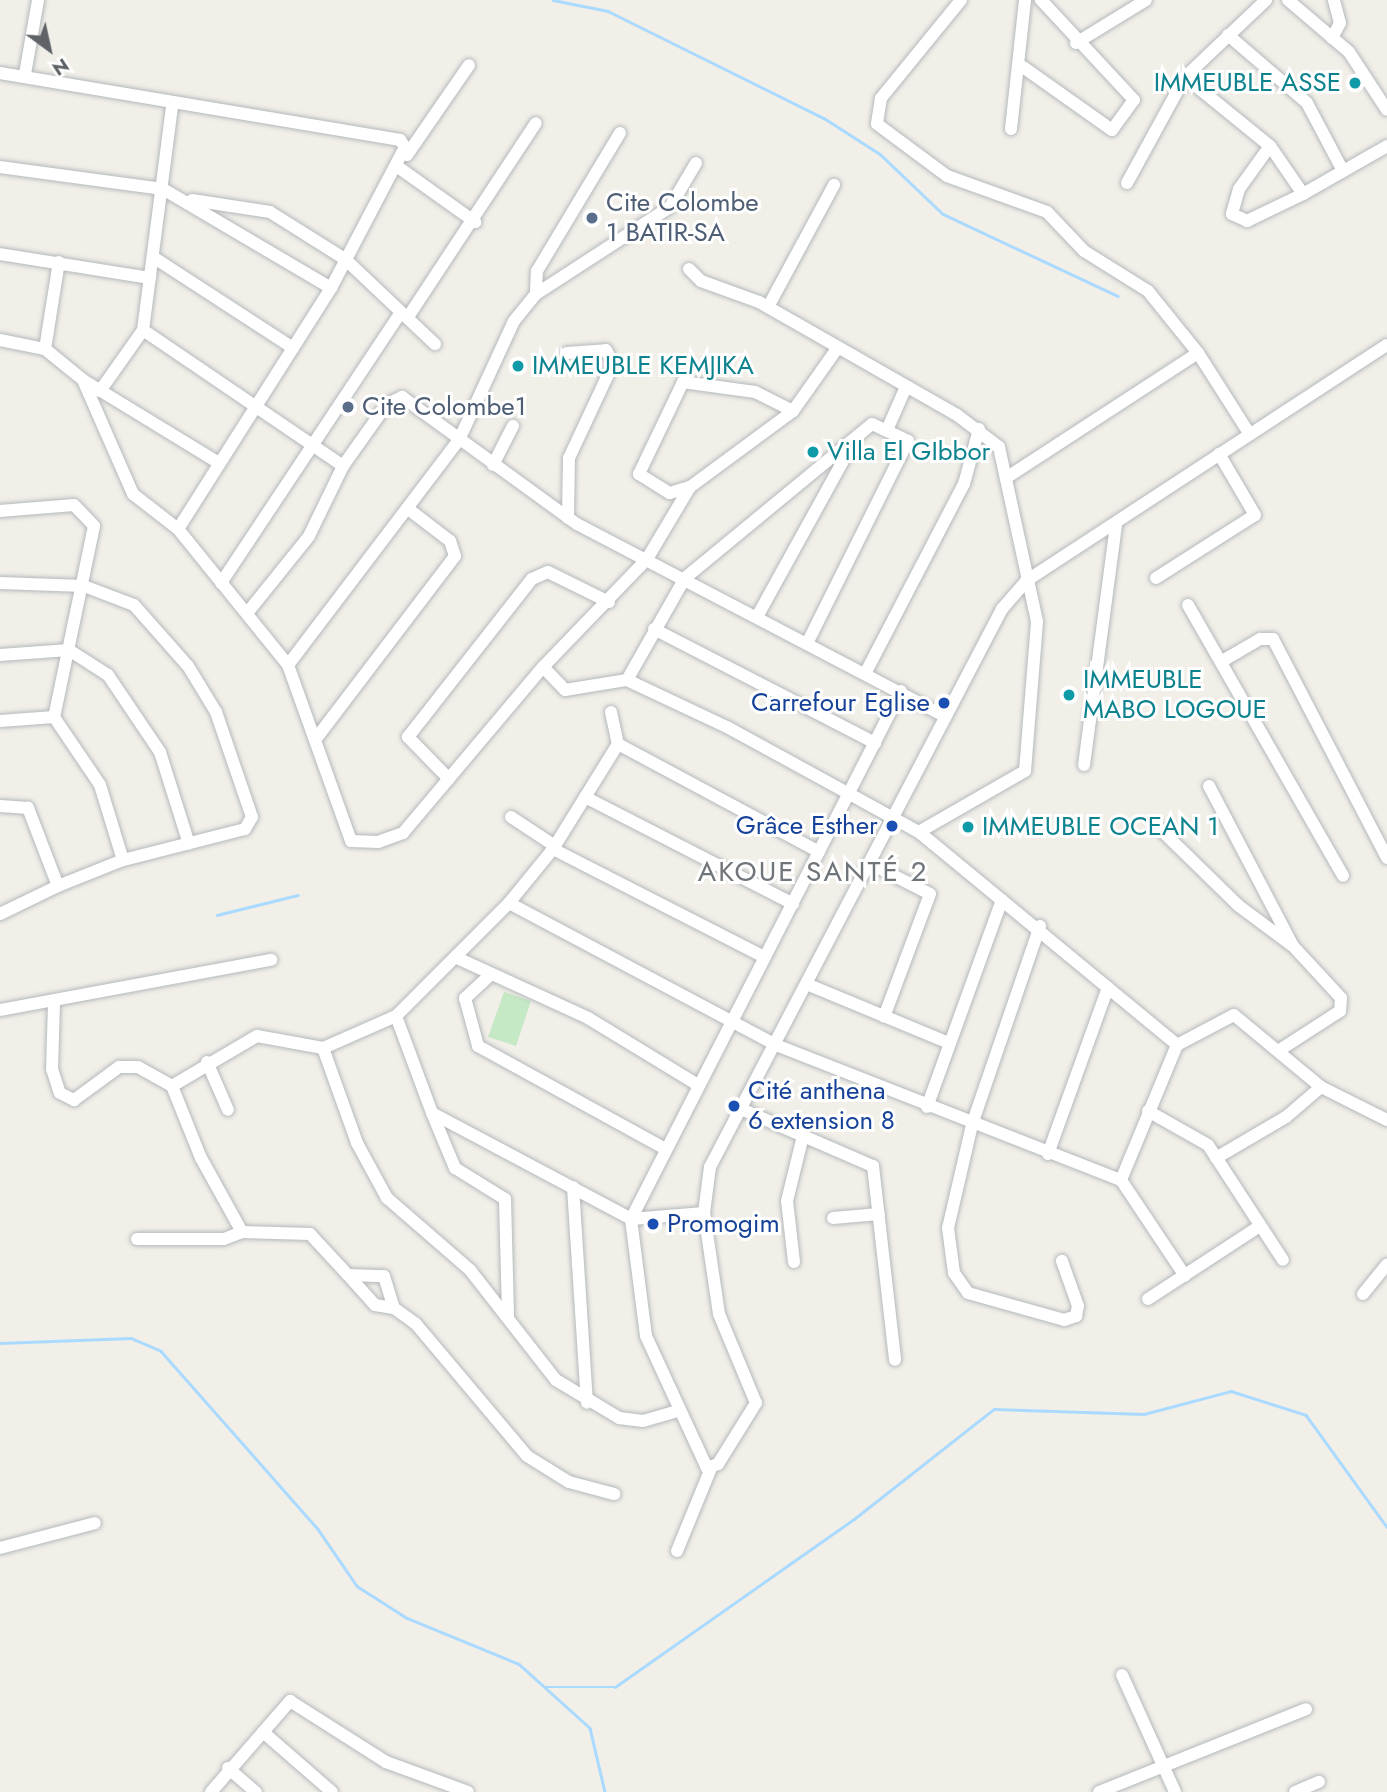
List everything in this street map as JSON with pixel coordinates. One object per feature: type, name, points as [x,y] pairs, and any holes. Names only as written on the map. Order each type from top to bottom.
[{"type":"street","points":[[25,75],[38,0]]},
{"type":"street","points":[[961,0],[881,98],[877,124],[947,176],[1047,212],[1094,258],[1148,291],[1198,353],[1249,433]]},
{"type":"street","points":[[1012,129],[1023,67],[1025,0]]},
{"type":"street","points":[[1023,67],[1112,131],[1135,96],[1076,43],[1041,0]]},
{"type":"street","points":[[1076,43],[1146,0]]},
{"type":"street","points":[[1126,183],[1185,77],[1266,0]]},
{"type":"street","points":[[1289,0],[1332,38],[1387,110]]},
{"type":"street","points":[[1332,38],[1340,23],[1334,0]]},
{"type":"street","points":[[1228,35],[1307,103],[1343,171]]},
{"type":"street","points":[[178,529],[331,288],[398,167],[469,65]]},
{"type":"street","points":[[0,72],[172,106],[400,140],[407,155]]},
{"type":"street","points":[[1185,77],[1270,146],[1303,194]]},
{"type":"street","points":[[100,391],[143,330],[172,106]]},
{"type":"street","points":[[221,583],[403,316],[475,222],[536,123]]},
{"type":"street","points":[[536,294],[537,271],[620,132]]},
{"type":"street","points":[[1270,146],[1239,189],[1232,214],[1247,222],[1303,194],[1387,146]]},
{"type":"street","points":[[288,665],[459,440],[514,321],[536,294],[670,207],[696,163]]},
{"type":"street","points":[[0,167],[163,189],[185,199],[331,288]]},
{"type":"street","points":[[398,167],[475,222]]},
{"type":"street","points":[[768,307],[834,185]]},
{"type":"street","points":[[185,199],[257,206],[345,260],[435,344]]},
{"type":"street","points":[[0,254],[150,278]]},
{"type":"street","points":[[153,257],[293,348]]},
{"type":"street","points":[[45,348],[59,262]]},
{"type":"street","points":[[689,269],[701,281],[768,307],[836,350],[979,429],[999,447],[1026,582],[1037,622],[1025,771],[919,832]]},
{"type":"street","points":[[143,330],[343,466]]},
{"type":"street","points":[[0,340],[45,348],[83,380],[219,463]]},
{"type":"street","points":[[677,1551],[711,1468],[756,1403],[719,1314],[704,1213],[710,1167],[808,985],[993,626],[1026,582],[1116,525],[1249,433],[1387,345]]},
{"type":"street","points":[[566,353],[606,350],[613,356],[569,458],[568,518]]},
{"type":"street","points":[[793,411],[755,392],[684,382],[639,469],[642,480],[670,493],[690,487],[793,411],[836,350]]},
{"type":"street","points":[[1006,478],[1198,353]]},
{"type":"street","points":[[83,380],[123,480],[178,529],[248,612],[288,665],[318,736],[351,841],[378,842],[403,833],[542,667],[647,559],[690,487]]},
{"type":"street","points":[[887,430],[906,387]]},
{"type":"street","points":[[248,612],[309,536],[343,466],[387,404],[401,397],[568,518],[867,670],[946,717]]},
{"type":"street","points":[[494,465],[513,425]]},
{"type":"street","points":[[627,680],[685,578],[872,425],[887,430],[908,442],[808,642]]},
{"type":"street","points":[[867,670],[964,484],[979,429]]},
{"type":"street","points":[[758,615],[855,438]]},
{"type":"street","points":[[1156,578],[1255,515],[1219,454]]},
{"type":"street","points":[[0,511],[42,505],[83,509],[95,533],[54,717],[100,785],[123,860]]},
{"type":"street","points":[[318,736],[455,556],[450,541],[407,508]]},
{"type":"street","points":[[1084,765],[1116,525]]},
{"type":"street","points":[[449,779],[408,737],[532,579],[548,572],[608,602]]},
{"type":"street","points":[[0,583],[84,586],[134,605],[188,666],[216,712],[251,824],[189,844],[123,860],[58,886],[0,914]]},
{"type":"street","points":[[1188,605],[1224,660],[1343,876]]},
{"type":"street","points":[[654,629],[875,743]]},
{"type":"street","points":[[1224,660],[1260,639],[1273,639],[1387,858]]},
{"type":"street","points":[[0,655],[69,650],[108,675],[154,739],[189,844]]},
{"type":"street","points":[[542,667],[565,690],[627,680],[919,832],[1002,901],[1040,926],[1177,1045]]},
{"type":"street","points":[[711,1468],[678,1411],[646,1336],[631,1219],[729,1022],[793,904],[901,691]]},
{"type":"street","points":[[172,1086],[207,1062],[257,1036],[323,1048],[396,1016],[509,903],[554,848],[618,744],[611,712]]},
{"type":"street","points":[[0,721],[54,717]]},
{"type":"street","points":[[618,744],[820,852]]},
{"type":"street","points":[[1209,786],[1293,946],[1343,1005],[1281,1049]]},
{"type":"street","points":[[585,797],[793,904]]},
{"type":"street","points":[[0,806],[28,808],[58,886]]},
{"type":"street","points":[[511,817],[554,848],[764,957]]},
{"type":"street","points":[[1158,827],[1239,906],[1293,946]]},
{"type":"street","points":[[871,864],[930,894],[884,1017]]},
{"type":"street","points":[[927,1107],[1002,901]]},
{"type":"street","points":[[509,903],[776,1045],[972,1125],[1121,1180],[1185,1276]]},
{"type":"street","points":[[1040,926],[972,1125],[948,1228],[960,1284],[968,1293],[1064,1320],[1076,1315],[1078,1306],[1062,1261]]},
{"type":"street","points":[[455,957],[489,976],[588,1018],[698,1085]]},
{"type":"street","points":[[0,1010],[54,1003],[271,960]]},
{"type":"street","points":[[489,976],[465,998],[478,1046],[666,1149]]},
{"type":"street","points":[[808,985],[949,1043]]},
{"type":"street","points":[[1048,1154],[1108,987]]},
{"type":"street","points":[[54,1003],[52,1069],[60,1093],[74,1100],[120,1067],[138,1067],[172,1086],[201,1158],[242,1232]]},
{"type":"street","points":[[396,1016],[455,1168],[505,1199],[508,1317]]},
{"type":"street","points":[[1121,1180],[1177,1045],[1234,1016],[1281,1049],[1321,1087],[1387,1120]]},
{"type":"street","points":[[323,1048],[357,1143],[387,1198],[464,1264],[556,1380],[587,1403],[632,1420],[678,1411]]},
{"type":"street","points":[[207,1062],[228,1110]]},
{"type":"street","points":[[1216,1158],[1286,1117],[1321,1087]]},
{"type":"street","points":[[741,1109],[803,1136],[867,1159],[876,1174],[895,1360]]},
{"type":"street","points":[[1148,1111],[1208,1145],[1283,1260]]},
{"type":"street","points":[[432,1113],[631,1219],[704,1213]]},
{"type":"street","points":[[794,1262],[787,1201],[803,1136]]},
{"type":"street","points":[[573,1187],[587,1403]]},
{"type":"street","points":[[833,1219],[879,1214]]},
{"type":"street","points":[[1148,1299],[1260,1226]]},
{"type":"street","points":[[137,1238],[224,1238],[242,1232],[310,1234],[375,1304],[394,1308],[416,1324],[527,1456],[569,1482],[614,1494]]},
{"type":"street","points":[[1363,1294],[1386,1267]]},
{"type":"street","points":[[348,1275],[384,1276],[394,1308]]},
{"type":"street","points":[[0,1548],[96,1523]]},
{"type":"street","points":[[1122,1675],[1175,1792]]},
{"type":"street","points":[[211,1792],[228,1768],[290,1702],[386,1762],[468,1792]]},
{"type":"street","points":[[1099,1792],[1306,1709]]},
{"type":"street","points":[[263,1732],[332,1792]]},
{"type":"street","points":[[228,1768],[256,1792]]},
{"type":"street","points":[[1295,1792],[1319,1783]]},
{"type":"green space","points":[[504,992],[531,1001],[516,1046],[488,1037]]},
{"type":"waterway","points":[[553,0],[608,11],[824,118],[880,154],[943,214],[1118,296]]},
{"type":"waterway","points":[[217,915],[298,895]]},
{"type":"waterway","points":[[0,1343],[131,1338],[161,1351],[318,1529],[357,1586],[407,1618],[519,1664],[590,1728],[605,1792]]},
{"type":"waterway","points":[[544,1687],[615,1687],[854,1519],[994,1409],[1144,1414],[1231,1391],[1306,1415],[1387,1527]]},
{"type":"place","name":"IMMEUBLE ASSE","points":[[1355,83]]},
{"type":"place","name":"Cite Colombe 1 BATIR-SA","points":[[592,218]]},
{"type":"place","name":"IMMEUBLE KEMJIKA","points":[[518,366]]},
{"type":"place","name":"Cite Colombe1","points":[[348,407]]},
{"type":"place","name":"Villa El GIbbor","points":[[813,452]]},
{"type":"place","name":"IMMEUBLE MABO LOGOUE","points":[[1069,695]]},
{"type":"place","name":"Carrefour Eglise","points":[[944,703]]},
{"type":"place","name":"Grâce Esther","points":[[892,826]]},
{"type":"place","name":"IMMEUBLE OCEAN 1","points":[[968,827]]},
{"type":"place","name":"Cité anthena 6 extension 8","points":[[734,1106]]},
{"type":"place","name":"Promogim","points":[[653,1224]]},
{"type":"district","name":"AKOUE SANTÉ 2","points":[[813,872]]}]
